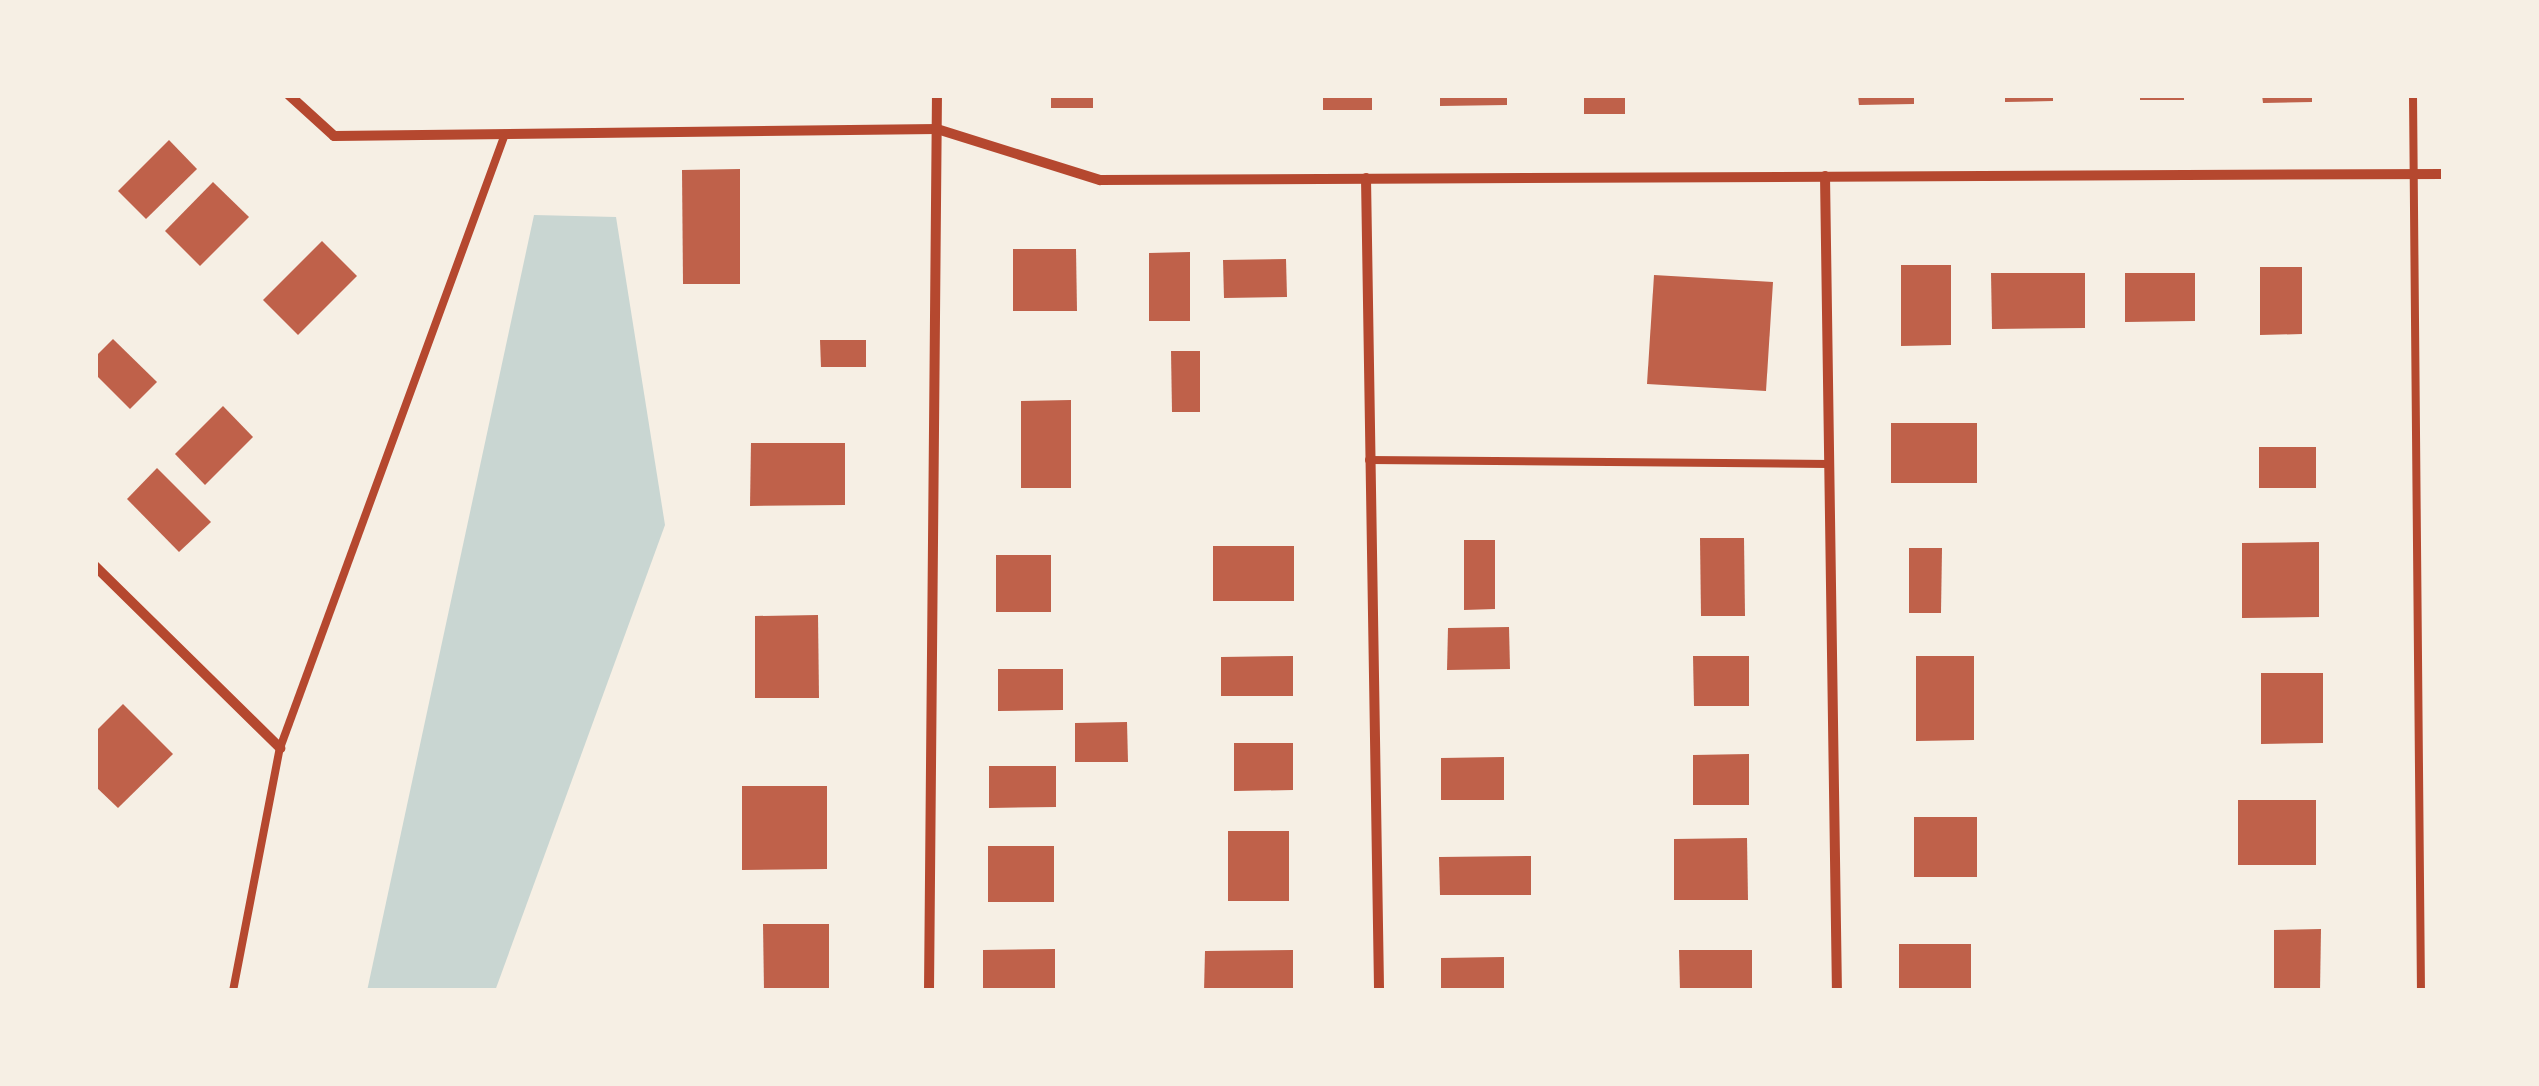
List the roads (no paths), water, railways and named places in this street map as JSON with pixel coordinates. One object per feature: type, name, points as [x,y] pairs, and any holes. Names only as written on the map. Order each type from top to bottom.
[{"type":"street","points":[[289,95],[334,136],[937,129],[1100,180],[2444,174]]},
{"type":"street","points":[[929,991],[936,95]]},
{"type":"street","points":[[1825,176],[1837,991]]},
{"type":"street","points":[[1366,178],[1379,991]]},
{"type":"street","points":[[95,566],[280,748]]},
{"type":"lane","points":[[2413,95],[2420,991]]},
{"type":"lane","points":[[233,991],[280,748],[505,134]]},
{"type":"lane","points":[[1369,460],[1829,464]]}]
